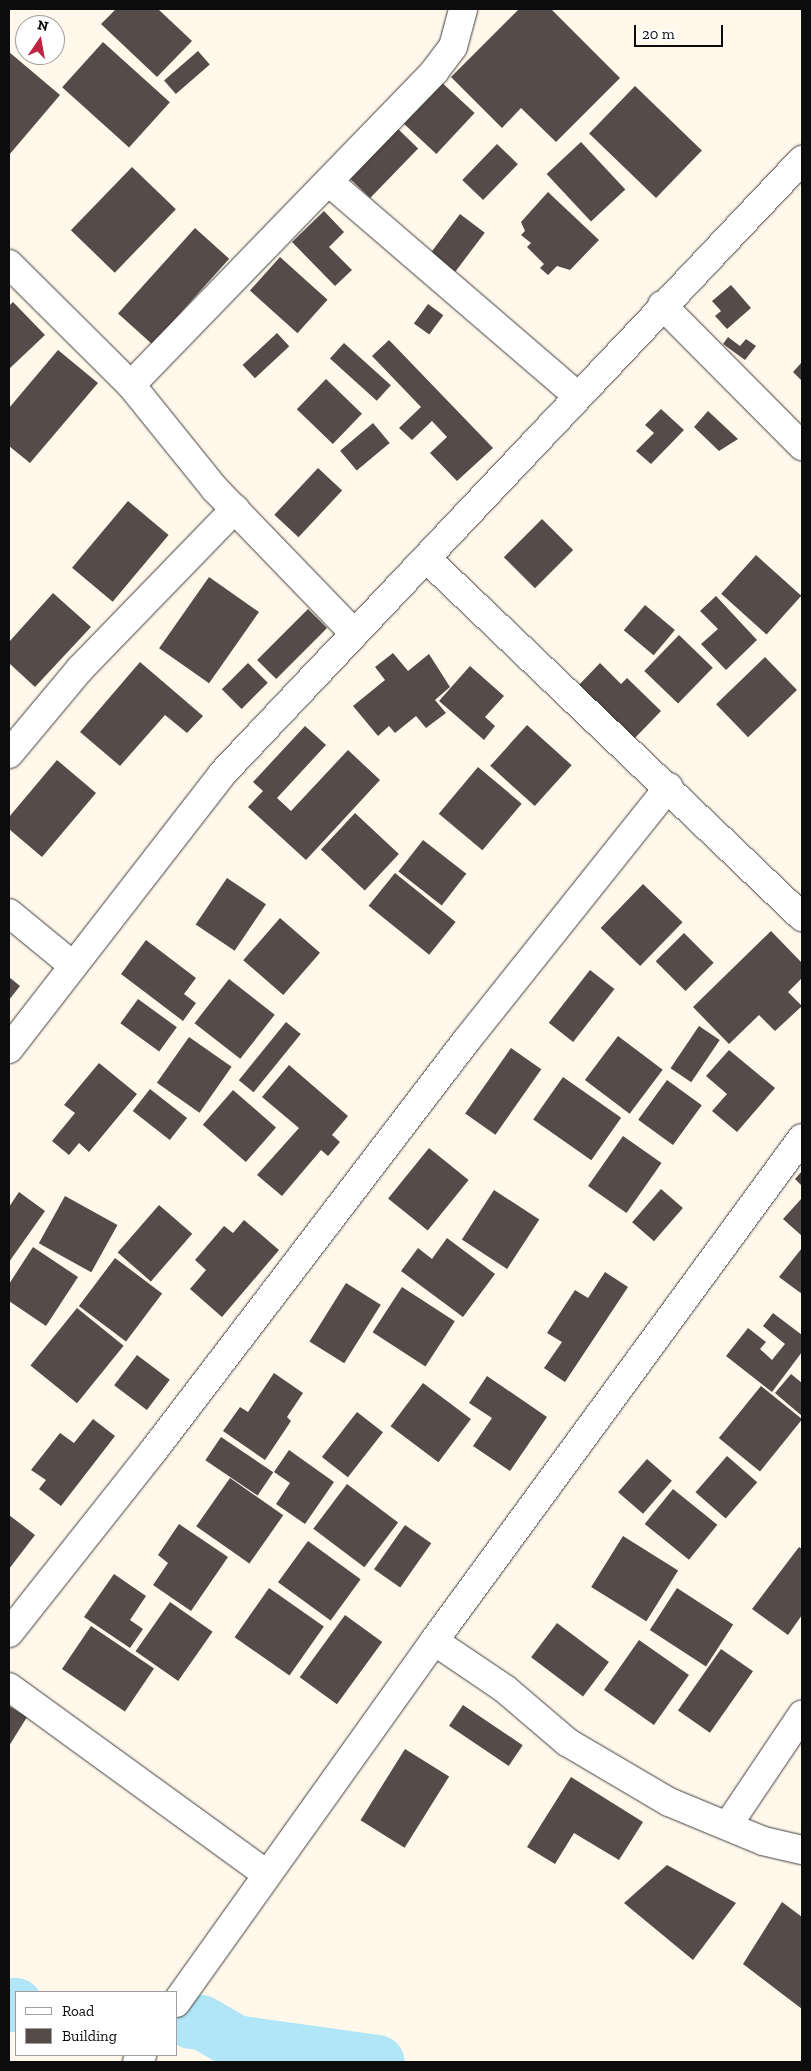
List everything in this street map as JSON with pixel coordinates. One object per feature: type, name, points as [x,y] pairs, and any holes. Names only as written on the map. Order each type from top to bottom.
[{"type":"street","points":[[131,386],[434,72],[453,47],[463,9]]},
{"type":"street","points":[[9,1049],[71,964],[222,774],[662,305],[802,160]]},
{"type":"street","points":[[328,182],[578,396]]},
{"type":"street","points":[[9,264],[131,386],[234,509],[354,633]]},
{"type":"street","points":[[662,305],[802,446]]},
{"type":"street","points":[[9,754],[80,669],[234,509]]},
{"type":"street","points":[[426,558],[802,917]]},
{"type":"street","points":[[9,1633],[154,1450],[466,1041],[668,787]]},
{"type":"street","points":[[9,913],[71,964]]},
{"type":"street","points":[[178,2000],[266,1874],[434,1641],[802,1138]]},
{"type":"street","points":[[434,1641],[505,1689],[567,1742],[669,1802],[728,1825],[762,1841],[802,1850]]},
{"type":"street","points":[[9,1687],[266,1874]]},
{"type":"street","points":[[728,1825],[802,1715]]},
{"type":"building","points":[[116,9],[158,9],[192,41],[157,77],[101,24]]},
{"type":"building","points":[[519,9],[551,9],[620,78],[556,142],[521,108],[502,128],[451,77]]},
{"type":"building","points":[[103,42],[170,102],[129,148],[62,87]]},
{"type":"building","points":[[198,51],[210,65],[176,94],[164,81]]},
{"type":"building","points":[[9,52],[15,57],[15,65],[24,65],[60,95],[9,155]]},
{"type":"building","points":[[438,79],[475,113],[436,154],[400,120]]},
{"type":"building","points":[[635,86],[702,151],[656,198],[589,133]]},
{"type":"building","points":[[398,129],[418,148],[370,198],[350,179]]},
{"type":"building","points":[[581,142],[625,190],[591,222],[547,174]]},
{"type":"building","points":[[497,144],[518,164],[483,200],[462,180]]},
{"type":"building","points":[[132,167],[176,209],[115,273],[71,230]]},
{"type":"building","points":[[548,192],[599,240],[570,270],[557,266],[548,275],[540,268],[544,264],[527,247],[531,243],[521,235],[525,231],[521,222]]},
{"type":"building","points":[[324,211],[344,232],[329,247],[352,270],[335,286],[292,242]]},
{"type":"building","points":[[460,214],[485,233],[455,272],[431,253]]},
{"type":"building","points":[[195,228],[229,259],[152,344],[118,313]]},
{"type":"building","points":[[280,257],[328,300],[297,333],[250,290]]},
{"type":"building","points":[[731,285],[751,308],[727,329],[715,316],[721,311],[712,301]]},
{"type":"building","points":[[13,302],[45,335],[9,369],[9,306]]},
{"type":"building","points":[[428,304],[443,315],[429,335],[414,323]]},
{"type":"building","points":[[277,333],[289,346],[255,378],[243,365]]},
{"type":"building","points":[[728,337],[740,346],[746,339],[756,346],[745,360],[723,344]]},
{"type":"building","points":[[389,340],[493,448],[457,481],[430,453],[447,437],[432,421],[412,440],[399,428],[421,407],[372,356]]},
{"type":"building","points":[[344,343],[391,385],[377,401],[330,359]]},
{"type":"building","points":[[58,350],[98,383],[30,463],[9,446],[9,408]]},
{"type":"building","points":[[802,362],[802,381],[793,372]]},
{"type":"building","points":[[326,379],[362,414],[333,444],[297,409]]},
{"type":"building","points":[[661,409],[684,430],[651,464],[636,451],[654,433],[645,425]]},
{"type":"building","points":[[708,411],[738,439],[719,451],[694,427]]},
{"type":"building","points":[[373,423],[390,443],[357,471],[340,451]]},
{"type":"building","points":[[318,468],[342,491],[298,537],[274,515]]},
{"type":"building","points":[[128,501],[169,535],[113,602],[72,568]]},
{"type":"building","points":[[542,519],[573,550],[535,588],[504,557]]},
{"type":"building","points":[[756,555],[801,596],[767,634],[721,594]]},
{"type":"building","points":[[209,577],[259,612],[209,683],[159,648]]},
{"type":"building","points":[[53,593],[91,627],[35,687],[9,663],[9,642]]},
{"type":"building","points":[[716,596],[757,640],[726,670],[701,644],[718,629],[700,611]]},
{"type":"building","points":[[645,605],[675,630],[654,655],[624,630]]},
{"type":"building","points":[[308,609],[327,628],[276,679],[257,660]]},
{"type":"building","points":[[679,635],[713,668],[678,704],[644,671]]},
{"type":"building","points":[[393,653],[408,671],[429,654],[450,687],[435,700],[446,713],[426,728],[416,716],[395,733],[389,726],[378,736],[353,706],[385,680],[375,667]]},
{"type":"building","points":[[765,657],[797,690],[748,737],[716,704]]},
{"type":"building","points":[[140,662],[203,716],[187,733],[165,715],[120,766],[80,732]]},
{"type":"building","points":[[248,663],[268,683],[242,709],[222,689]]},
{"type":"building","points":[[600,663],[621,684],[627,678],[661,711],[633,740],[578,686]]},
{"type":"building","points":[[470,666],[504,696],[485,717],[495,726],[484,740],[439,701]]},
{"type":"building","points":[[527,725],[572,765],[535,806],[490,766]]},
{"type":"building","points":[[305,726],[326,745],[277,798],[291,811],[348,750],[380,780],[306,860],[248,807],[263,791],[253,782]]},
{"type":"building","points":[[57,760],[96,793],[42,857],[9,829],[9,817]]},
{"type":"building","points":[[478,767],[522,804],[482,850],[439,814]]},
{"type":"building","points":[[355,813],[399,854],[365,890],[321,850]]},
{"type":"building","points":[[423,840],[466,874],[442,905],[398,872]]},
{"type":"building","points":[[395,873],[456,922],[429,955],[369,906]]},
{"type":"building","points":[[227,878],[266,904],[235,951],[196,924]]},
{"type":"building","points":[[643,884],[683,922],[640,966],[601,928]]},
{"type":"building","points":[[280,918],[320,953],[283,995],[243,960]]},
{"type":"building","points":[[771,931],[802,963],[802,978],[788,992],[802,1006],[775,1031],[759,1015],[729,1044],[693,1007]]},
{"type":"building","points":[[684,933],[714,963],[685,991],[656,961]]},
{"type":"building","points":[[146,940],[196,978],[184,994],[196,1003],[183,1021],[121,974]]},
{"type":"building","points":[[590,970],[614,989],[573,1042],[549,1023]]},
{"type":"building","points":[[9,977],[20,986],[9,1000]]},
{"type":"building","points":[[229,979],[275,1015],[240,1059],[195,1023]]},
{"type":"building","points":[[138,999],[177,1027],[159,1051],[120,1023]]},
{"type":"building","points":[[286,1022],[301,1034],[254,1092],[239,1080]]},
{"type":"building","points":[[699,1026],[720,1040],[691,1082],[670,1068]]},
{"type":"building","points":[[618,1036],[663,1070],[630,1114],[585,1080]]},
{"type":"building","points":[[189,1037],[232,1067],[199,1113],[157,1083]]},
{"type":"building","points":[[511,1048],[541,1069],[495,1135],[465,1114]]},
{"type":"building","points":[[729,1050],[775,1088],[737,1132],[712,1111],[727,1094],[706,1076]]},
{"type":"building","points":[[99,1063],[137,1094],[89,1152],[79,1143],[69,1155],[52,1141],[75,1113],[64,1105]]},
{"type":"building","points":[[289,1065],[348,1116],[332,1135],[340,1142],[328,1156],[321,1150],[282,1196],[257,1175],[299,1128],[262,1097]]},
{"type":"building","points":[[563,1077],[621,1118],[591,1160],[533,1120]]},
{"type":"building","points":[[667,1080],[702,1105],[673,1145],[638,1120]]},
{"type":"building","points":[[150,1089],[187,1118],[170,1140],[133,1111]]},
{"type":"building","points":[[233,1090],[276,1127],[246,1162],[203,1125]]},
{"type":"building","points":[[623,1136],[662,1163],[627,1213],[588,1186]]},
{"type":"building","points":[[429,1148],[469,1180],[428,1231],[388,1199]]},
{"type":"building","points":[[802,1171],[802,1186],[795,1179]]},
{"type":"building","points":[[661,1189],[683,1208],[654,1241],[632,1222]]},
{"type":"building","points":[[494,1190],[539,1219],[507,1269],[462,1239]]},
{"type":"building","points":[[19,1192],[45,1211],[9,1262],[9,1207]]},
{"type":"building","points":[[65,1196],[117,1225],[91,1272],[39,1243]]},
{"type":"building","points":[[802,1198],[802,1236],[783,1219]]},
{"type":"building","points":[[159,1205],[192,1234],[151,1281],[118,1253]]},
{"type":"building","points":[[244,1220],[279,1250],[222,1317],[190,1289],[206,1270],[195,1260],[224,1226],[233,1233]]},
{"type":"building","points":[[447,1238],[495,1274],[463,1317],[401,1271],[418,1248],[432,1259]]},
{"type":"building","points":[[33,1247],[78,1277],[46,1326],[9,1301],[9,1284]]},
{"type":"building","points":[[802,1248],[802,1294],[779,1277]]},
{"type":"building","points":[[115,1258],[162,1294],[126,1341],[79,1306]]},
{"type":"building","points":[[605,1272],[628,1287],[565,1382],[544,1368],[562,1342],[547,1333],[575,1290],[588,1298]]},
{"type":"building","points":[[346,1283],[381,1305],[344,1363],[309,1342]]},
{"type":"building","points":[[402,1287],[455,1321],[425,1367],[373,1332]]},
{"type":"building","points":[[77,1308],[124,1346],[77,1403],[30,1366]]},
{"type":"building","points":[[773,1313],[802,1335],[802,1352],[772,1392],[726,1356],[748,1328],[766,1342],[760,1349],[772,1360],[785,1344],[763,1326]]},
{"type":"building","points":[[137,1355],[170,1380],[147,1410],[114,1385]]},
{"type":"building","points":[[274,1373],[303,1393],[287,1417],[291,1421],[265,1460],[223,1431],[240,1407],[248,1412]]},
{"type":"building","points":[[791,1374],[802,1383],[802,1416],[775,1393]]},
{"type":"building","points":[[487,1376],[547,1417],[510,1471],[473,1446],[492,1418],[469,1403]]},
{"type":"building","points":[[423,1383],[471,1419],[438,1462],[391,1426]]},
{"type":"building","points":[[761,1386],[802,1420],[760,1471],[719,1438]]},
{"type":"building","points":[[357,1412],[383,1432],[348,1477],[322,1457]]},
{"type":"building","points":[[93,1419],[115,1436],[61,1506],[39,1489],[46,1480],[31,1470],[60,1433],[74,1443]]},
{"type":"building","points":[[221,1437],[273,1472],[258,1495],[205,1460]]},
{"type":"building","points":[[289,1450],[334,1482],[305,1524],[276,1504],[290,1483],[274,1472]]},
{"type":"building","points":[[727,1456],[757,1482],[726,1518],[696,1492]]},
{"type":"building","points":[[647,1459],[672,1481],[643,1514],[618,1492]]},
{"type":"building","points":[[230,1478],[283,1515],[249,1564],[196,1526]]},
{"type":"building","points":[[347,1484],[398,1523],[364,1567],[313,1529]]},
{"type":"building","points":[[673,1489],[717,1525],[689,1560],[645,1524]]},
{"type":"building","points":[[9,1515],[35,1535],[9,1569]]},
{"type":"building","points":[[179,1524],[228,1557],[191,1611],[153,1585],[168,1563],[158,1555]]},
{"type":"building","points":[[405,1525],[431,1543],[400,1588],[374,1569]]},
{"type":"building","points":[[623,1536],[678,1570],[646,1621],[591,1587]]},
{"type":"building","points":[[308,1541],[361,1579],[331,1620],[278,1582]]},
{"type":"building","points":[[799,1547],[802,1549],[802,1615],[788,1635],[752,1609]]},
{"type":"building","points":[[114,1574],[146,1596],[130,1620],[143,1629],[130,1648],[84,1617]]},
{"type":"building","points":[[269,1588],[324,1626],[289,1676],[235,1637]]},
{"type":"building","points":[[677,1588],[733,1624],[706,1666],[650,1630]]},
{"type":"building","points":[[170,1602],[213,1632],[178,1681],[136,1651]]},
{"type":"building","points":[[345,1615],[382,1642],[337,1704],[300,1677]]},
{"type":"building","points":[[557,1623],[609,1662],[583,1696],[531,1657]]},
{"type":"building","points":[[91,1626],[154,1668],[125,1712],[62,1669]]},
{"type":"building","points":[[639,1640],[689,1675],[654,1725],[604,1690]]},
{"type":"building","points":[[721,1649],[753,1671],[710,1733],[678,1710]]},
{"type":"building","points":[[463,1705],[523,1745],[509,1766],[449,1726]]},
{"type":"building","points":[[9,1706],[27,1717],[9,1746]]},
{"type":"building","points":[[405,1749],[449,1777],[405,1848],[360,1820]]},
{"type":"building","points":[[571,1777],[643,1822],[619,1860],[574,1833],[555,1864],[527,1847]]},
{"type":"building","points":[[667,1865],[736,1903],[693,1960],[624,1903]]},
{"type":"building","points":[[782,1902],[802,1917],[802,2009],[743,1964]]},
{"type":"waterway","points":[[9,2005],[15,2005]]},
{"type":"waterway","points":[[191,2022],[201,2022],[235,2042],[378,2062]]}]
